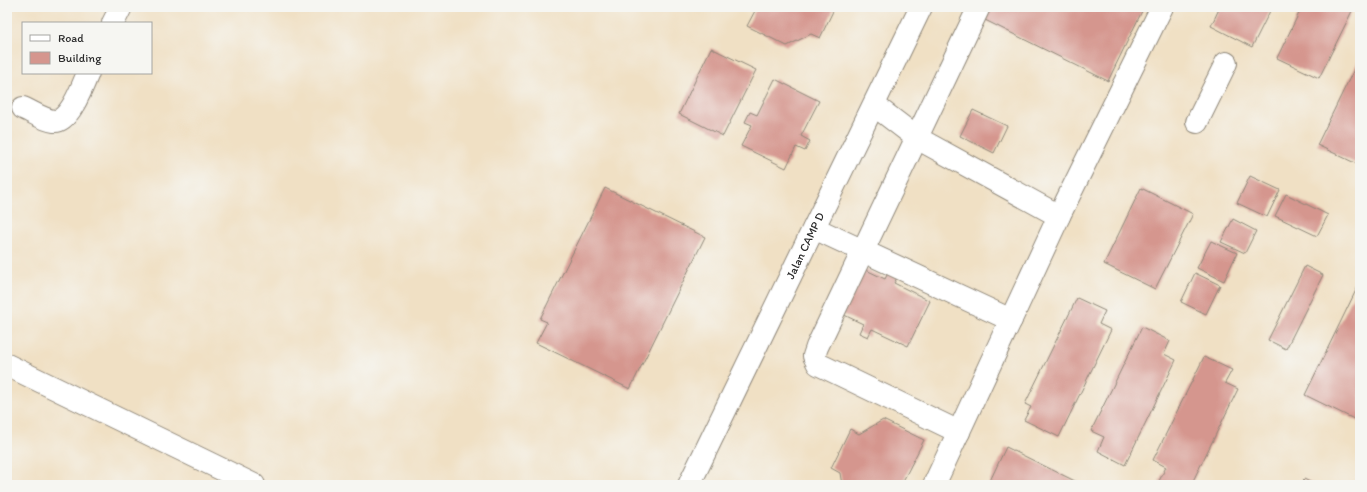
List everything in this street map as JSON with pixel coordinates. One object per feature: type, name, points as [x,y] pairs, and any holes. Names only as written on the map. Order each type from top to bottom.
[{"type":"street","points":[[114,22],[121,7]]},
{"type":"street","name":"Jalan CAMP D","points":[[689,485],[922,7]]},
{"type":"street","points":[[959,432],[818,364],[814,356],[862,250],[979,7]]},
{"type":"street","points":[[934,485],[1059,216],[1162,7]]},
{"type":"street","points":[[1197,122],[1226,63]]},
{"type":"street","points":[[23,108],[54,121],[60,120],[67,116],[88,74]]},
{"type":"street","points":[[874,105],[917,138],[1059,216]]},
{"type":"street","points":[[814,228],[1011,320]]},
{"type":"street","points":[[7,366],[254,485]]},
{"type":"building","points":[[757,7],[835,7],[820,38],[811,34],[787,46],[747,26]]},
{"type":"building","points":[[987,7],[1144,7],[1108,81],[981,18]]},
{"type":"building","points":[[1220,7],[1272,7],[1252,47],[1211,26]]},
{"type":"building","points":[[1302,7],[1354,7],[1319,78],[1277,58]]},
{"type":"building","points":[[711,48],[756,70],[723,136],[679,114]]},
{"type":"building","points":[[1360,57],[1360,157],[1357,164],[1317,145]]},
{"type":"building","points":[[775,79],[819,101],[801,136],[810,141],[805,151],[796,147],[786,168],[741,146],[752,125],[745,122],[750,112],[757,115]]},
{"type":"building","points":[[973,110],[1007,126],[994,153],[960,136]]},
{"type":"building","points":[[1250,176],[1280,190],[1267,217],[1237,203]]},
{"type":"building","points":[[605,188],[705,237],[630,389],[536,343],[547,322],[540,319]]},
{"type":"building","points":[[1141,188],[1193,214],[1155,289],[1104,264]]},
{"type":"building","points":[[1286,194],[1328,215],[1317,236],[1275,216]]},
{"type":"building","points":[[1233,219],[1256,231],[1245,253],[1221,242]]},
{"type":"building","points":[[1211,241],[1237,253],[1224,281],[1197,268]]},
{"type":"building","points":[[1305,266],[1323,275],[1286,349],[1268,340]]},
{"type":"building","points":[[864,269],[885,279],[889,271],[898,276],[894,283],[930,301],[908,346],[872,329],[868,337],[859,333],[863,324],[842,314]]},
{"type":"building","points":[[1195,273],[1220,285],[1206,314],[1181,302]]},
{"type":"building","points":[[1360,282],[1360,422],[1305,395]]},
{"type":"building","points":[[1077,298],[1105,311],[1099,324],[1111,330],[1059,437],[1024,420],[1031,407],[1025,404]]},
{"type":"building","points":[[1142,327],[1170,341],[1164,354],[1176,360],[1125,465],[1098,451],[1104,437],[1091,431]]},
{"type":"building","points":[[1204,357],[1232,370],[1225,383],[1238,389],[1191,485],[1167,485],[1159,481],[1166,467],[1153,460]]},
{"type":"building","points":[[883,420],[924,440],[901,485],[842,485],[840,473],[831,468],[850,429],[859,434]]},
{"type":"building","points":[[1006,447],[1083,485],[988,485]]},
{"type":"building","points":[[1304,479],[1316,485],[1302,485]]}]
